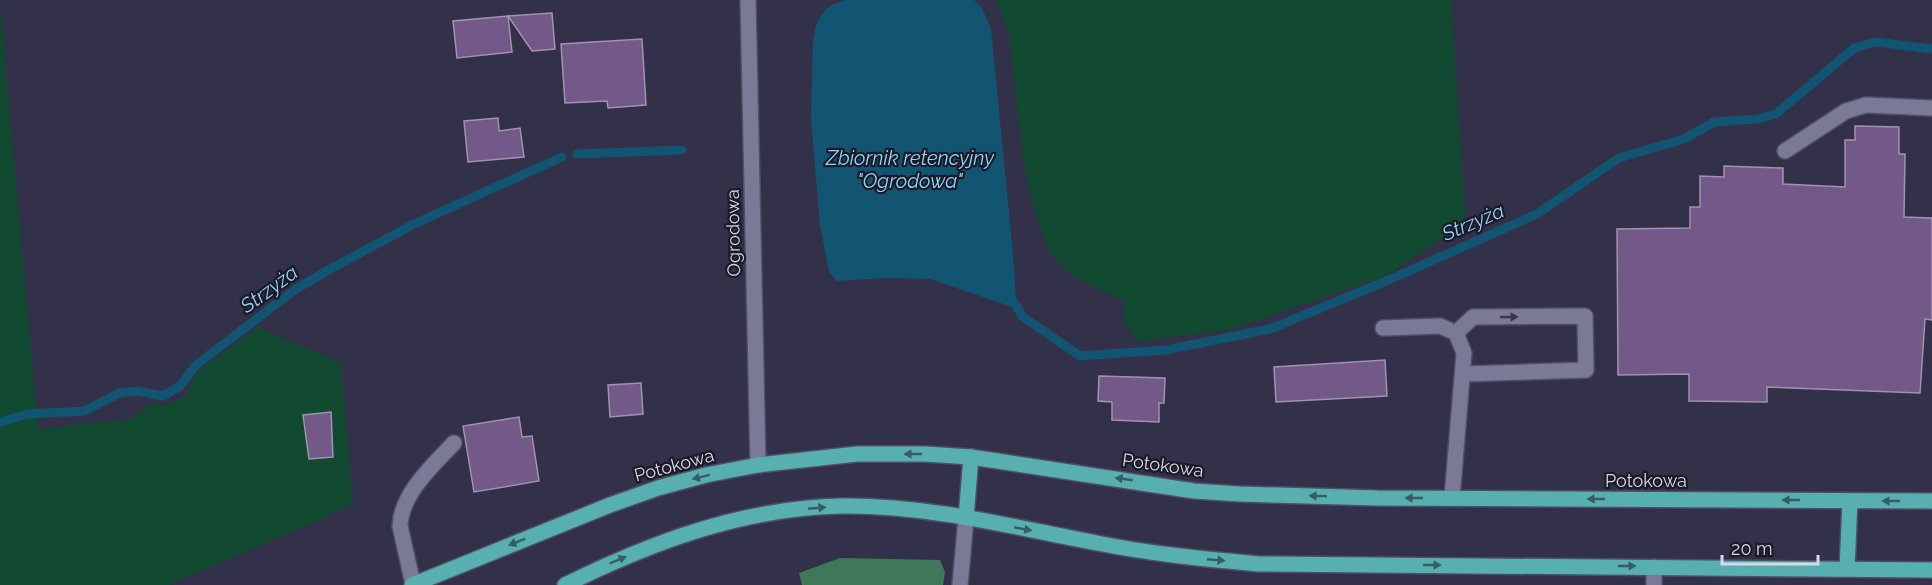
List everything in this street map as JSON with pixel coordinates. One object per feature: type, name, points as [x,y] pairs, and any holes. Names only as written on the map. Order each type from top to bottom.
[{"type":"main road","name":"Potokowa","points":[[412,585],[649,491],[706,475],[758,465],[856,454],[971,457],[1228,494],[1377,498],[1932,501]]},
{"type":"main road","points":[[966,518],[971,457]]},
{"type":"main road","points":[[1848,569],[1850,501]]},
{"type":"main road","points":[[565,585],[667,540],[720,523],[759,515],[841,506],[894,508],[966,518],[1150,552],[1197,559],[1259,564],[1932,570]]},
{"type":"street","name":"Ogrodowa","points":[[748,0],[758,465]]},
{"type":"street","points":[[1785,151],[1846,111],[1866,105],[1932,108]]},
{"type":"street","points":[[1456,333],[1473,318],[1585,316],[1586,370],[1463,374]]},
{"type":"street","points":[[1383,328],[1440,326],[1456,333],[1464,353],[1452,498]]},
{"type":"street","points":[[412,585],[400,526],[402,512],[417,483],[454,443]]},
{"type":"street","points":[[960,585],[966,518]]},
{"type":"street","points":[[1654,567],[1654,585]]},
{"type":"green space","points":[[996,0],[1451,0],[1466,222],[1388,275],[1232,329],[1137,342],[1123,318],[1125,302],[1073,277],[1049,253],[1033,207],[1023,161],[1009,34]]},
{"type":"green space","points":[[0,4],[38,429],[130,419],[152,403],[167,405],[187,394],[196,373],[258,327],[341,363],[353,503],[169,585],[0,585]]},
{"type":"green space","points":[[840,558],[940,560],[945,572],[943,585],[802,585],[799,573]]},
{"type":"water","name":"Zbiornik retencyjny \"Ogrodowa\"","points":[[844,0],[974,0],[982,8],[991,29],[1012,244],[1016,297],[1012,307],[930,279],[885,278],[837,281],[829,272],[820,225],[811,119],[813,40],[821,15],[830,6]]},
{"type":"building","points":[[552,13],[555,49],[532,51],[508,16]]},
{"type":"building","points":[[508,16],[512,52],[457,58],[453,21]]},
{"type":"building","points":[[642,39],[646,105],[608,108],[607,101],[565,103],[561,44]]},
{"type":"building","points":[[498,118],[499,131],[520,128],[524,157],[468,162],[464,121]]},
{"type":"building","points":[[1855,126],[1899,127],[1899,154],[1905,154],[1904,217],[1932,218],[1932,320],[1925,319],[1920,393],[1767,387],[1767,402],[1689,401],[1689,374],[1618,375],[1617,229],[1690,228],[1690,207],[1700,207],[1700,176],[1724,177],[1724,166],[1783,168],[1783,184],[1845,187],[1845,140],[1855,140]]},
{"type":"building","points":[[1385,360],[1387,396],[1276,402],[1274,367]]},
{"type":"building","points":[[1099,376],[1165,378],[1164,403],[1159,403],[1159,422],[1112,420],[1112,402],[1098,401]]},
{"type":"building","points":[[641,383],[643,414],[610,417],[608,385]]},
{"type":"building","points":[[331,412],[333,457],[309,459],[303,415]]},
{"type":"building","points":[[519,417],[522,437],[532,436],[539,481],[474,492],[463,426]]},
{"type":"waterway","name":"Strzyża","points":[[1007,294],[1023,317],[1080,356],[1166,350],[1270,329],[1391,279],[1537,214],[1619,158],[1684,139],[1714,122],[1758,119],[1776,114],[1854,48],[1875,42],[1932,49]]},
{"type":"waterway","name":"Strzyża","points":[[577,154],[682,150]]},
{"type":"waterway","name":"Strzyża","points":[[0,422],[28,414],[84,411],[120,393],[138,391],[163,396],[180,386],[196,365],[296,289],[414,224],[562,157]]}]
